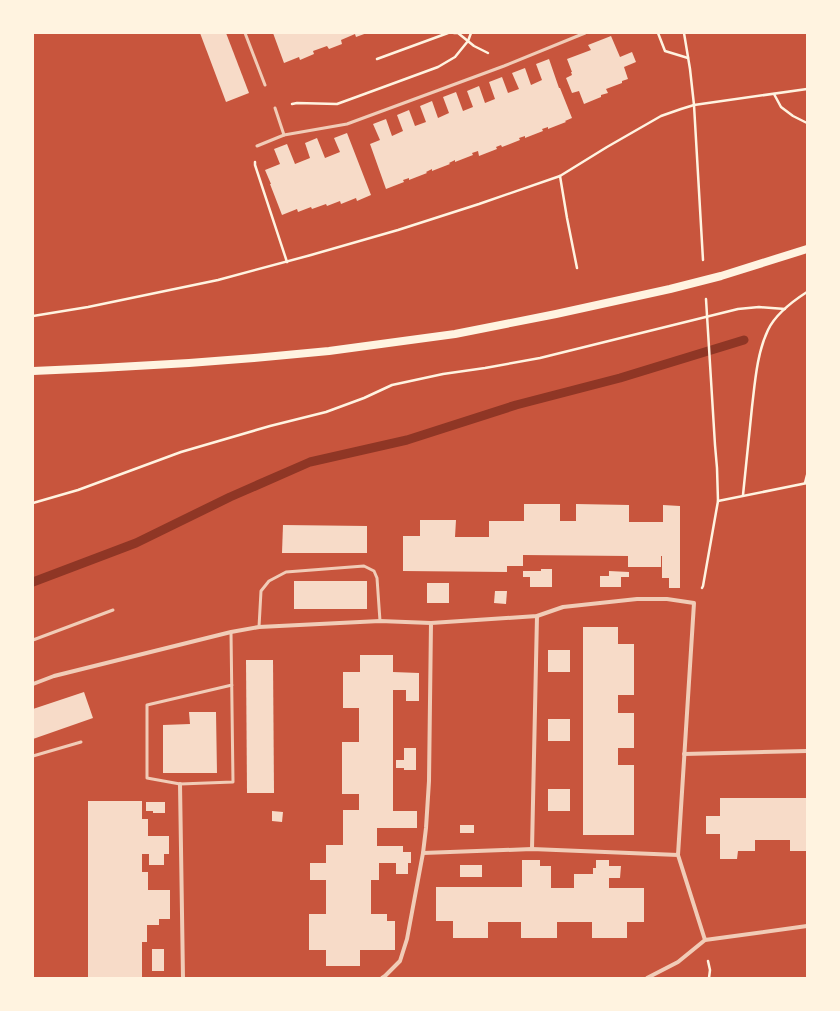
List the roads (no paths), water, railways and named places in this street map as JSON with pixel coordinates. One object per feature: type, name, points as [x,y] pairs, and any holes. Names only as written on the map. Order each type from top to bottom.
[{"type":"main road","points":[[33,371],[174,364],[254,358],[329,351],[455,334],[563,312],[721,276],[807,249]]},
{"type":"street","points":[[33,684],[54,676],[231,632],[259,627],[380,621],[431,623],[537,616],[564,607],[637,599],[667,599],[694,603],[678,854],[705,940]]},
{"type":"street","points":[[532,849],[537,616]]},
{"type":"street","points":[[382,978],[400,961],[407,939],[423,853],[426,828],[428,781],[431,623]]},
{"type":"street","points":[[684,754],[807,751]]},
{"type":"street","points":[[180,784],[183,978]]},
{"type":"street","points":[[423,853],[532,849],[678,854]]},
{"type":"street","points":[[647,978],[678,962],[705,940],[807,926]]},
{"type":"lane","points":[[245,33],[266,85]]},
{"type":"lane","points":[[257,146],[284,135],[347,124],[504,66],[585,33]]},
{"type":"lane","points":[[275,108],[284,135]]},
{"type":"lane","points":[[259,627],[261,591],[269,581],[286,572],[364,566],[374,570],[377,578],[380,621]]},
{"type":"lane","points":[[33,640],[113,610]]},
{"type":"lane","points":[[231,632],[232,685],[233,782],[180,784],[147,778],[147,705],[232,685]]},
{"type":"lane","points":[[33,756],[81,742]]},
{"type":"waterway","points":[[33,582],[136,543],[230,497],[310,462],[407,440],[516,405],[620,378],[744,340]]}]
